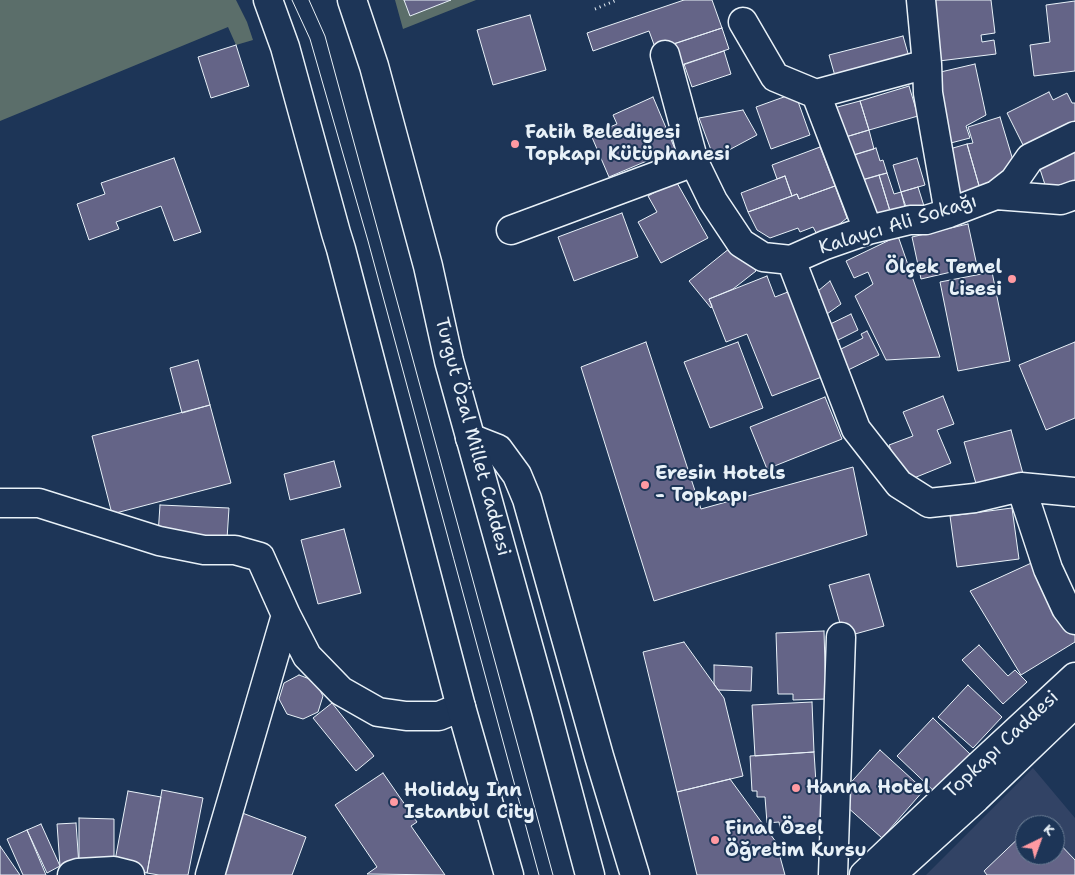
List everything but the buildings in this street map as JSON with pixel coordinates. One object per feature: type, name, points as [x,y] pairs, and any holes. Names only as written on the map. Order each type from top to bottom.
[{"type":"street","points":[[921,0],[928,93],[949,213]]},
{"type":"street","points":[[269,6],[295,80],[462,707],[509,875]]},
{"type":"street","name":"Turgut Özal Millet Caddesi","points":[[355,6],[374,66],[428,266],[449,361],[590,875]]},
{"type":"street","points":[[743,22],[775,77],[816,94],[927,64]]},
{"type":"street","points":[[665,55],[694,162],[713,201],[741,243],[764,256],[790,260],[856,429],[899,484],[929,503],[975,498],[1021,487],[1075,492]]},
{"type":"street","points":[[816,94],[868,230]]},
{"type":"street","name":"Kalaycı Ali Sokağı","points":[[790,260],[868,230],[910,220],[926,220],[996,195],[1014,181],[1030,158],[1075,136]]},
{"type":"street","points":[[511,230],[694,162]]},
{"type":"street","points":[[996,195],[1061,200],[1075,195]]},
{"type":"street","points":[[470,438],[498,449],[516,475],[527,499],[599,756],[635,875]]},
{"type":"street","points":[[1021,487],[1048,569],[1066,608],[1075,620]]},
{"type":"street","points":[[0,503],[40,503],[159,540],[204,550],[235,550],[260,557],[307,656],[341,690],[378,712],[406,716],[439,716],[462,707]]},
{"type":"street","points":[[210,875],[286,615]]},
{"type":"street","points":[[833,875],[840,637]]},
{"type":"street","name":"Topkapı Caddesi","points":[[864,875],[1075,677]]},
{"type":"street","name":"Topkapı Caddesi","points":[[891,875],[976,798],[1075,703]]},
{"type":"street","points":[[72,875],[114,871],[130,875]]},
{"type":"path","points":[[595,9],[617,0]]},
{"type":"shaded area","points":[[0,0],[236,0],[247,22],[253,40],[236,45],[228,27],[0,121]]},
{"type":"shaded area","points":[[395,0],[476,0],[403,29]]},
{"type":"shaded area","points":[[1033,768],[1075,818],[1075,875],[926,875]]},
{"type":"tram line","points":[[292,0],[310,39],[368,241],[539,875]]},
{"type":"tram line","points":[[309,0],[325,36],[553,875]]},
{"type":"place","name":"Fatih Belediyesi Topkapı Kütüphanesi","points":[[515,144]]},
{"type":"place","name":"Ölçek Temel Lisesi","points":[[1012,279]]},
{"type":"place","name":"Eresin Hotels - Topkapı","points":[[645,485]]},
{"type":"place","name":"Hanna Hotel","points":[[796,788]]},
{"type":"place","name":"Holiday Inn Istanbul City","points":[[394,802]]},
{"type":"place","name":"Final Özel Öğretim Kursu","points":[[715,840]]}]
